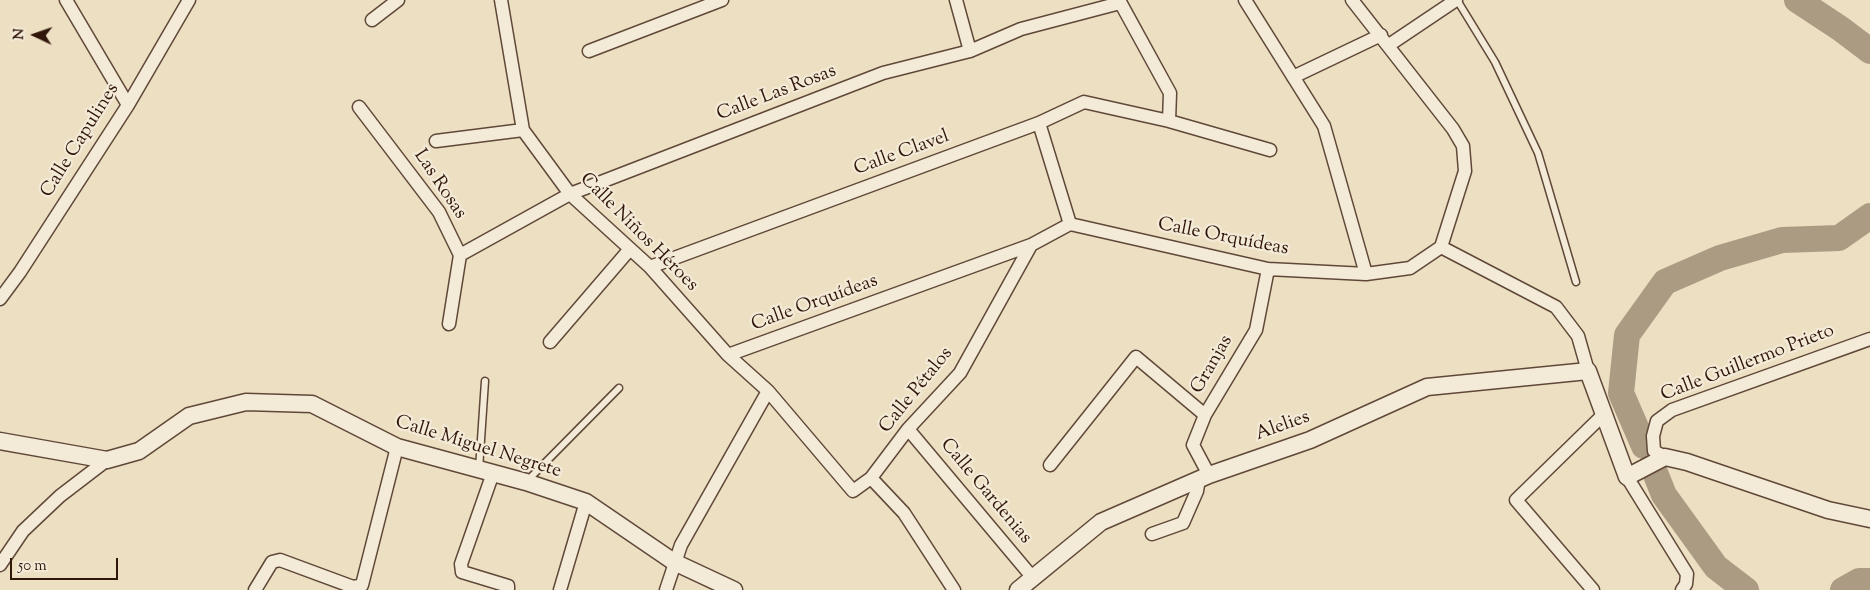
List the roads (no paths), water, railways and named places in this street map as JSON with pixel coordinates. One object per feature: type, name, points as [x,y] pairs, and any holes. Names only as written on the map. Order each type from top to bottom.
[{"type":"street","points":[[66,0],[128,105]]},
{"type":"street","name":"Calle Capulines","points":[[0,299],[20,272],[128,105],[188,0]]},
{"type":"street","points":[[372,20],[398,0]]},
{"type":"street","name":"Calle Niños Héroes","points":[[501,0],[523,130],[570,194],[650,267],[728,355],[768,391],[853,491],[870,478]]},
{"type":"street","points":[[956,0],[970,51]]},
{"type":"street","points":[[1245,0],[1324,126],[1366,274]]},
{"type":"street","points":[[1352,0],[1453,129],[1463,146],[1465,171],[1440,247],[1556,307],[1578,336],[1588,372],[1627,477],[1687,574],[1686,584],[1682,590]]},
{"type":"street","points":[[1389,46],[1456,0]]},
{"type":"street","points":[[589,51],[716,1]]},
{"type":"street","points":[[1120,1],[1170,93],[1169,121]]},
{"type":"street","name":"Calle Las Rosas","points":[[460,255],[570,194],[883,73],[970,51],[1021,29],[1120,1]]},
{"type":"street","points":[[1293,77],[1381,35]]},
{"type":"street","name":"Calle Clavel","points":[[650,267],[1039,123],[1084,102],[1169,121],[1270,150]]},
{"type":"street","name":"Las Rosas","points":[[359,107],[439,212],[460,255]]},
{"type":"street","points":[[1039,123],[1070,224]]},
{"type":"street","points":[[436,141],[523,130]]},
{"type":"street","name":"Calle Orquídeas","points":[[728,355],[1031,245],[1070,224],[1268,269],[1366,274],[1410,268],[1440,247]]},
{"type":"street","name":"Calle Pétalos","points":[[870,478],[908,430],[960,373],[1031,245]]},
{"type":"street","points":[[550,342],[630,249]]},
{"type":"street","points":[[449,324],[460,255]]},
{"type":"street","name":"Granjas","points":[[1204,477],[1193,445],[1206,415],[1256,330],[1268,269]]},
{"type":"street","name":"Calle Guillermo Prieto","points":[[1665,457],[1654,451],[1652,436],[1657,421],[1672,410],[1870,339]]},
{"type":"street","points":[[1050,464],[1136,357],[1206,415]]},
{"type":"street","name":"Alelies","points":[[1018,590],[1101,522],[1204,477],[1310,440],[1428,387],[1588,372]]},
{"type":"street","points":[[666,590],[681,545],[768,391]]},
{"type":"street","name":"Calle Miguel Negrete","points":[[0,441],[107,460],[139,451],[189,416],[246,402],[312,404],[396,447],[526,482],[586,502],[674,562],[734,590]]},
{"type":"street","points":[[1593,590],[1516,500],[1603,415]]},
{"type":"street","name":"Calle Gardenias","points":[[908,430],[1033,578]]},
{"type":"street","points":[[255,590],[272,562],[280,560],[353,587],[362,585],[396,447]]},
{"type":"street","points":[[1627,477],[1665,457],[1687,462],[1828,510],[1870,519]]},
{"type":"street","points":[[0,565],[23,530],[60,496],[107,460]]},
{"type":"street","points":[[486,471],[461,564],[462,572],[508,586],[508,590]]},
{"type":"street","points":[[1152,534],[1183,523],[1204,477]]},
{"type":"street","points":[[870,478],[904,513],[954,590]]},
{"type":"street","points":[[560,590],[586,502]]},
{"type":"lane","points":[[1456,0],[1495,62],[1538,153],[1576,282]]},
{"type":"lane","points":[[485,381],[486,471]]},
{"type":"lane","points":[[526,482],[619,388]]},
{"type":"waterway","points":[[1797,0],[1870,51]]},
{"type":"waterway","points":[[1644,446],[1621,393],[1627,335],[1665,282],[1720,258],[1782,240],[1839,238],[1870,216]]},
{"type":"waterway","points":[[1652,465],[1664,495],[1716,567],[1746,590]]},
{"type":"waterway","points":[[1843,590],[1859,581],[1870,581]]}]
